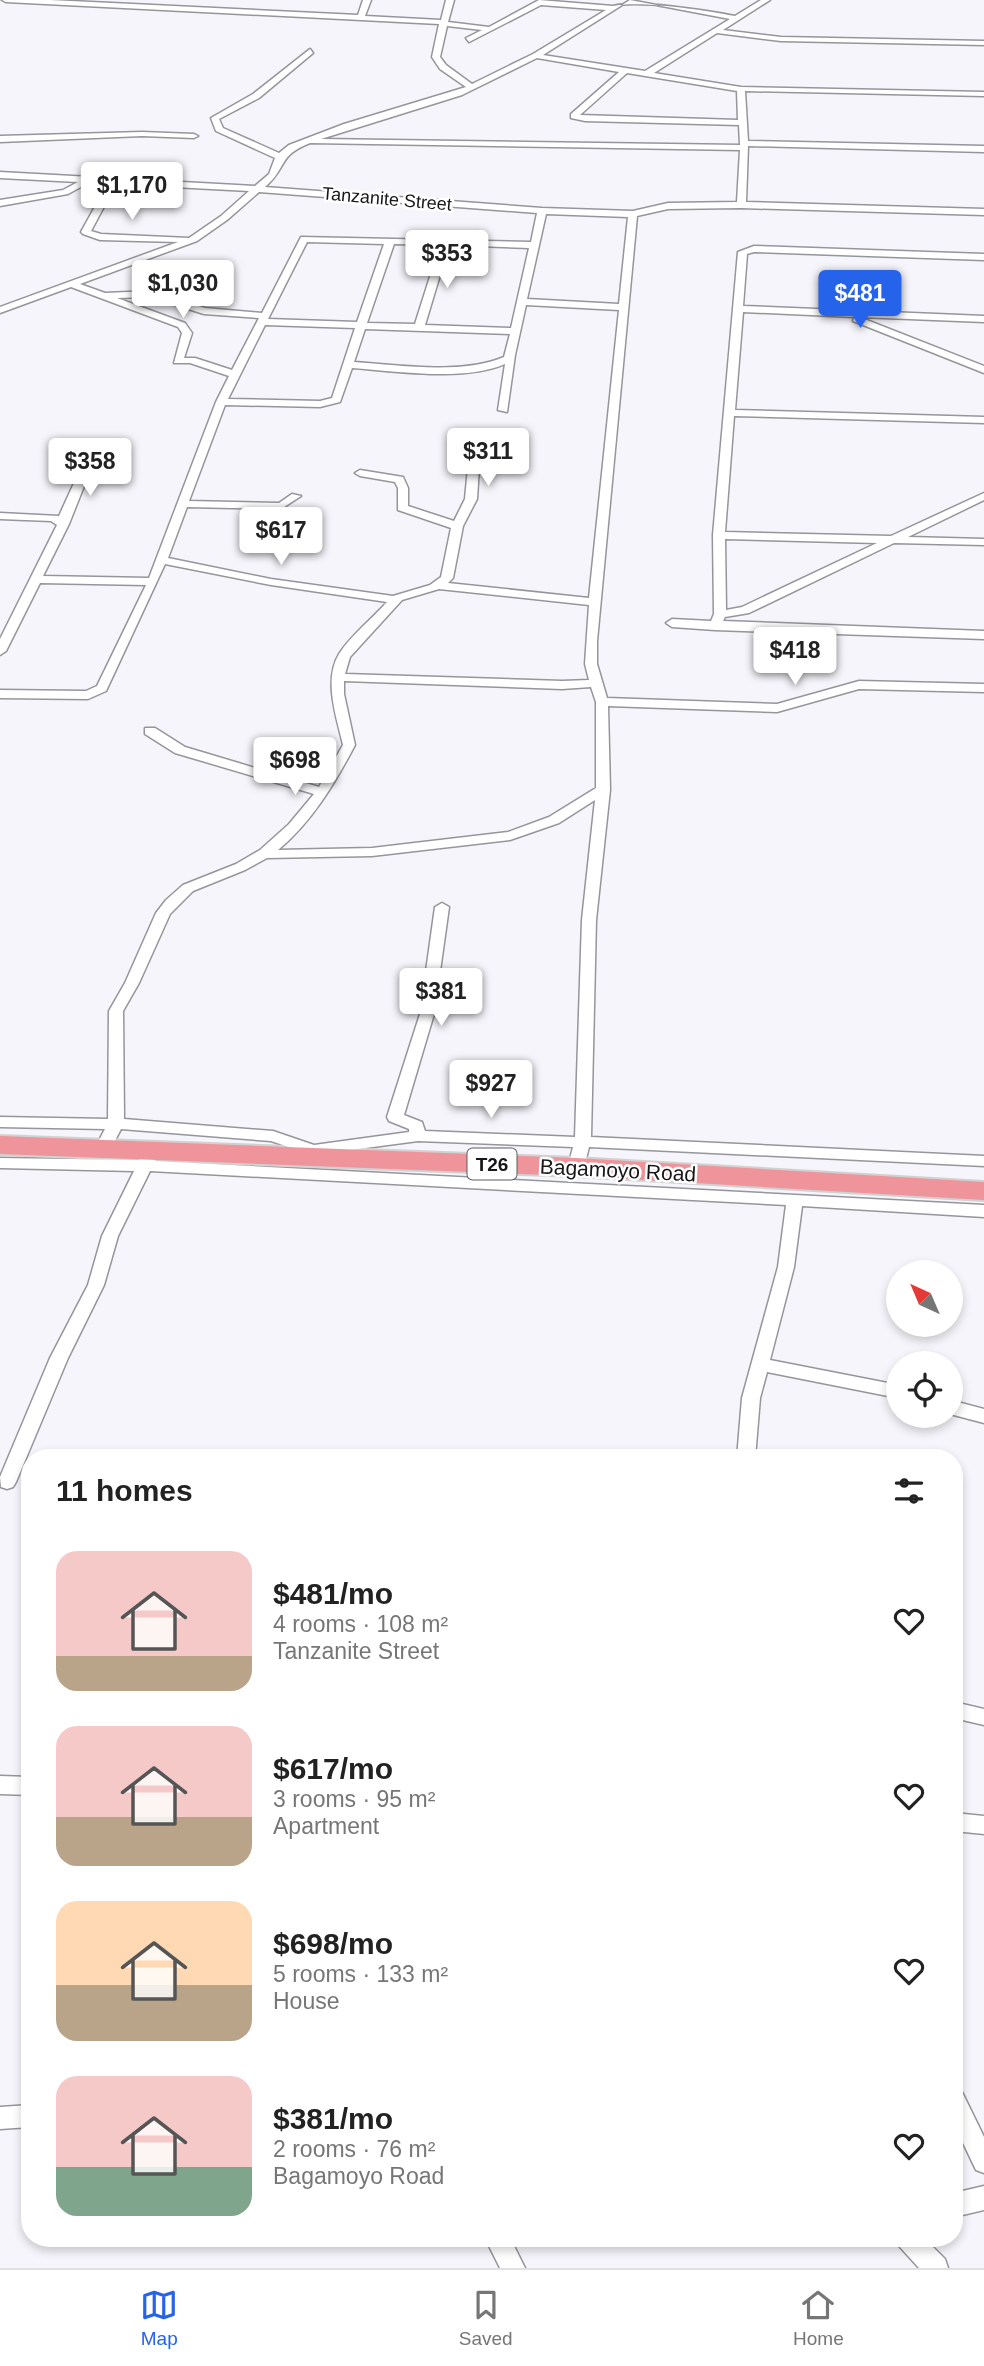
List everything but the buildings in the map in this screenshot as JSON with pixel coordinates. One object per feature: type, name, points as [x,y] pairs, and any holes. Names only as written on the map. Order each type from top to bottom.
[{"type":"highway","name":"Bagamoyo Road","points":[[0,1145],[103,1148],[148,1157],[312,1153],[984,1191]]},
{"type":"street","points":[[6,0],[361,18],[491,29]]},
{"type":"street","points":[[361,18],[367,0]]},
{"type":"street","points":[[450,0],[442,23],[436,57],[443,67],[472,87]]},
{"type":"street","points":[[0,310],[194,239],[224,218],[276,172],[281,157],[304,141],[472,87],[536,56],[627,0]]},
{"type":"street","points":[[634,0],[736,18]]},
{"type":"street","points":[[646,74],[766,0]]},
{"type":"street","points":[[469,40],[543,1],[614,8]]},
{"type":"street","points":[[715,31],[781,39],[984,43]]},
{"type":"street","points":[[281,157],[219,129],[215,118],[256,96],[310,51]]},
{"type":"street","points":[[536,56],[741,89],[984,94]]},
{"type":"street","points":[[625,71],[574,116],[743,123]]},
{"type":"street","points":[[741,89],[744,145],[741,205]]},
{"type":"street","points":[[681,147],[682,121]]},
{"type":"street","points":[[0,139],[142,134],[194,136]]},
{"type":"street","points":[[304,141],[681,147],[744,145],[983,152]]},
{"type":"street","name":"Tanzanite Street","points":[[0,175],[256,189],[542,211],[634,214],[668,206],[741,205],[984,212]]},
{"type":"street","points":[[0,203],[65,192],[88,180]]},
{"type":"street","points":[[113,182],[86,232],[100,236],[194,239]]},
{"type":"street","points":[[503,410],[511,356],[542,211]]},
{"type":"street","points":[[576,1167],[583,1141],[589,920],[603,790],[602,702],[591,664],[594,602],[634,214]]},
{"type":"street","points":[[0,694],[88,695],[99,692],[153,582],[221,402],[304,239],[536,245]]},
{"type":"street","points":[[221,402],[329,403],[336,400],[390,242]]},
{"type":"street","points":[[419,328],[445,243]]},
{"type":"street","points":[[717,620],[719,534],[741,256],[747,250],[984,257]]},
{"type":"street","points":[[71,284],[182,326],[187,333],[178,361],[191,360],[235,374]]},
{"type":"street","points":[[102,295],[144,293],[204,311],[263,319],[359,327],[517,331]]},
{"type":"street","points":[[524,302],[624,307]]},
{"type":"street","points":[[737,309],[984,319]]},
{"type":"street","points":[[843,314],[984,370]]},
{"type":"street","points":[[349,365],[467,368],[499,364],[511,356]]},
{"type":"street","points":[[728,413],[984,420]]},
{"type":"street","points":[[103,1148],[116,1124],[117,1011],[123,994],[131,986],[156,923],[180,893],[265,854],[297,825],[320,792],[349,745],[338,694],[338,677],[344,656],[396,600],[439,584],[447,578],[457,526],[471,499],[476,436]]},
{"type":"street","points":[[0,651],[89,461]]},
{"type":"street","points":[[360,473],[399,479],[404,488],[402,508],[457,526]]},
{"type":"street","points":[[183,504],[274,506],[286,504],[296,496]]},
{"type":"street","points":[[717,620],[745,610],[984,496]]},
{"type":"street","points":[[0,516],[48,517],[62,522]]},
{"type":"street","points":[[719,534],[984,542]]},
{"type":"street","points":[[162,560],[271,582],[396,600]]},
{"type":"street","points":[[35,579],[153,582]]},
{"type":"street","points":[[439,584],[594,602]]},
{"type":"street","points":[[672,623],[717,620],[984,635]]},
{"type":"street","points":[[338,677],[562,685],[595,683]]},
{"type":"street","points":[[602,702],[776,708],[859,685],[984,688]]},
{"type":"street","points":[[150,731],[180,750],[320,792]]},
{"type":"street","points":[[265,854],[372,852],[510,836],[554,820],[603,790]]},
{"type":"street","points":[[418,1136],[416,1126],[395,1117],[427,1014],[442,907]]},
{"type":"street","points":[[0,1122],[116,1124],[273,1136],[312,1153],[418,1136],[583,1141],[984,1161]]},
{"type":"street","points":[[7,1482],[59,1357],[96,1285],[110,1236],[148,1157]]},
{"type":"street","points":[[0,1163],[148,1157],[794,1201],[984,1211]]},
{"type":"street","points":[[747,1449],[751,1398],[786,1267],[794,1201]]},
{"type":"street","points":[[760,1364],[886,1390]]},
{"type":"street","points":[[963,1410],[984,1416]]},
{"type":"street","points":[[963,1712],[984,1717]]},
{"type":"street","points":[[0,1785],[21,1786]]},
{"type":"street","points":[[963,1823],[984,1825]]},
{"type":"street","points":[[0,2118],[21,2117]]},
{"type":"street","points":[[963,2119],[984,2162]]},
{"type":"street","points":[[963,2203],[984,2198]]},
{"type":"street","points":[[502,2247],[513,2268]]},
{"type":"street","points":[[916,2247],[936,2268]]}]
